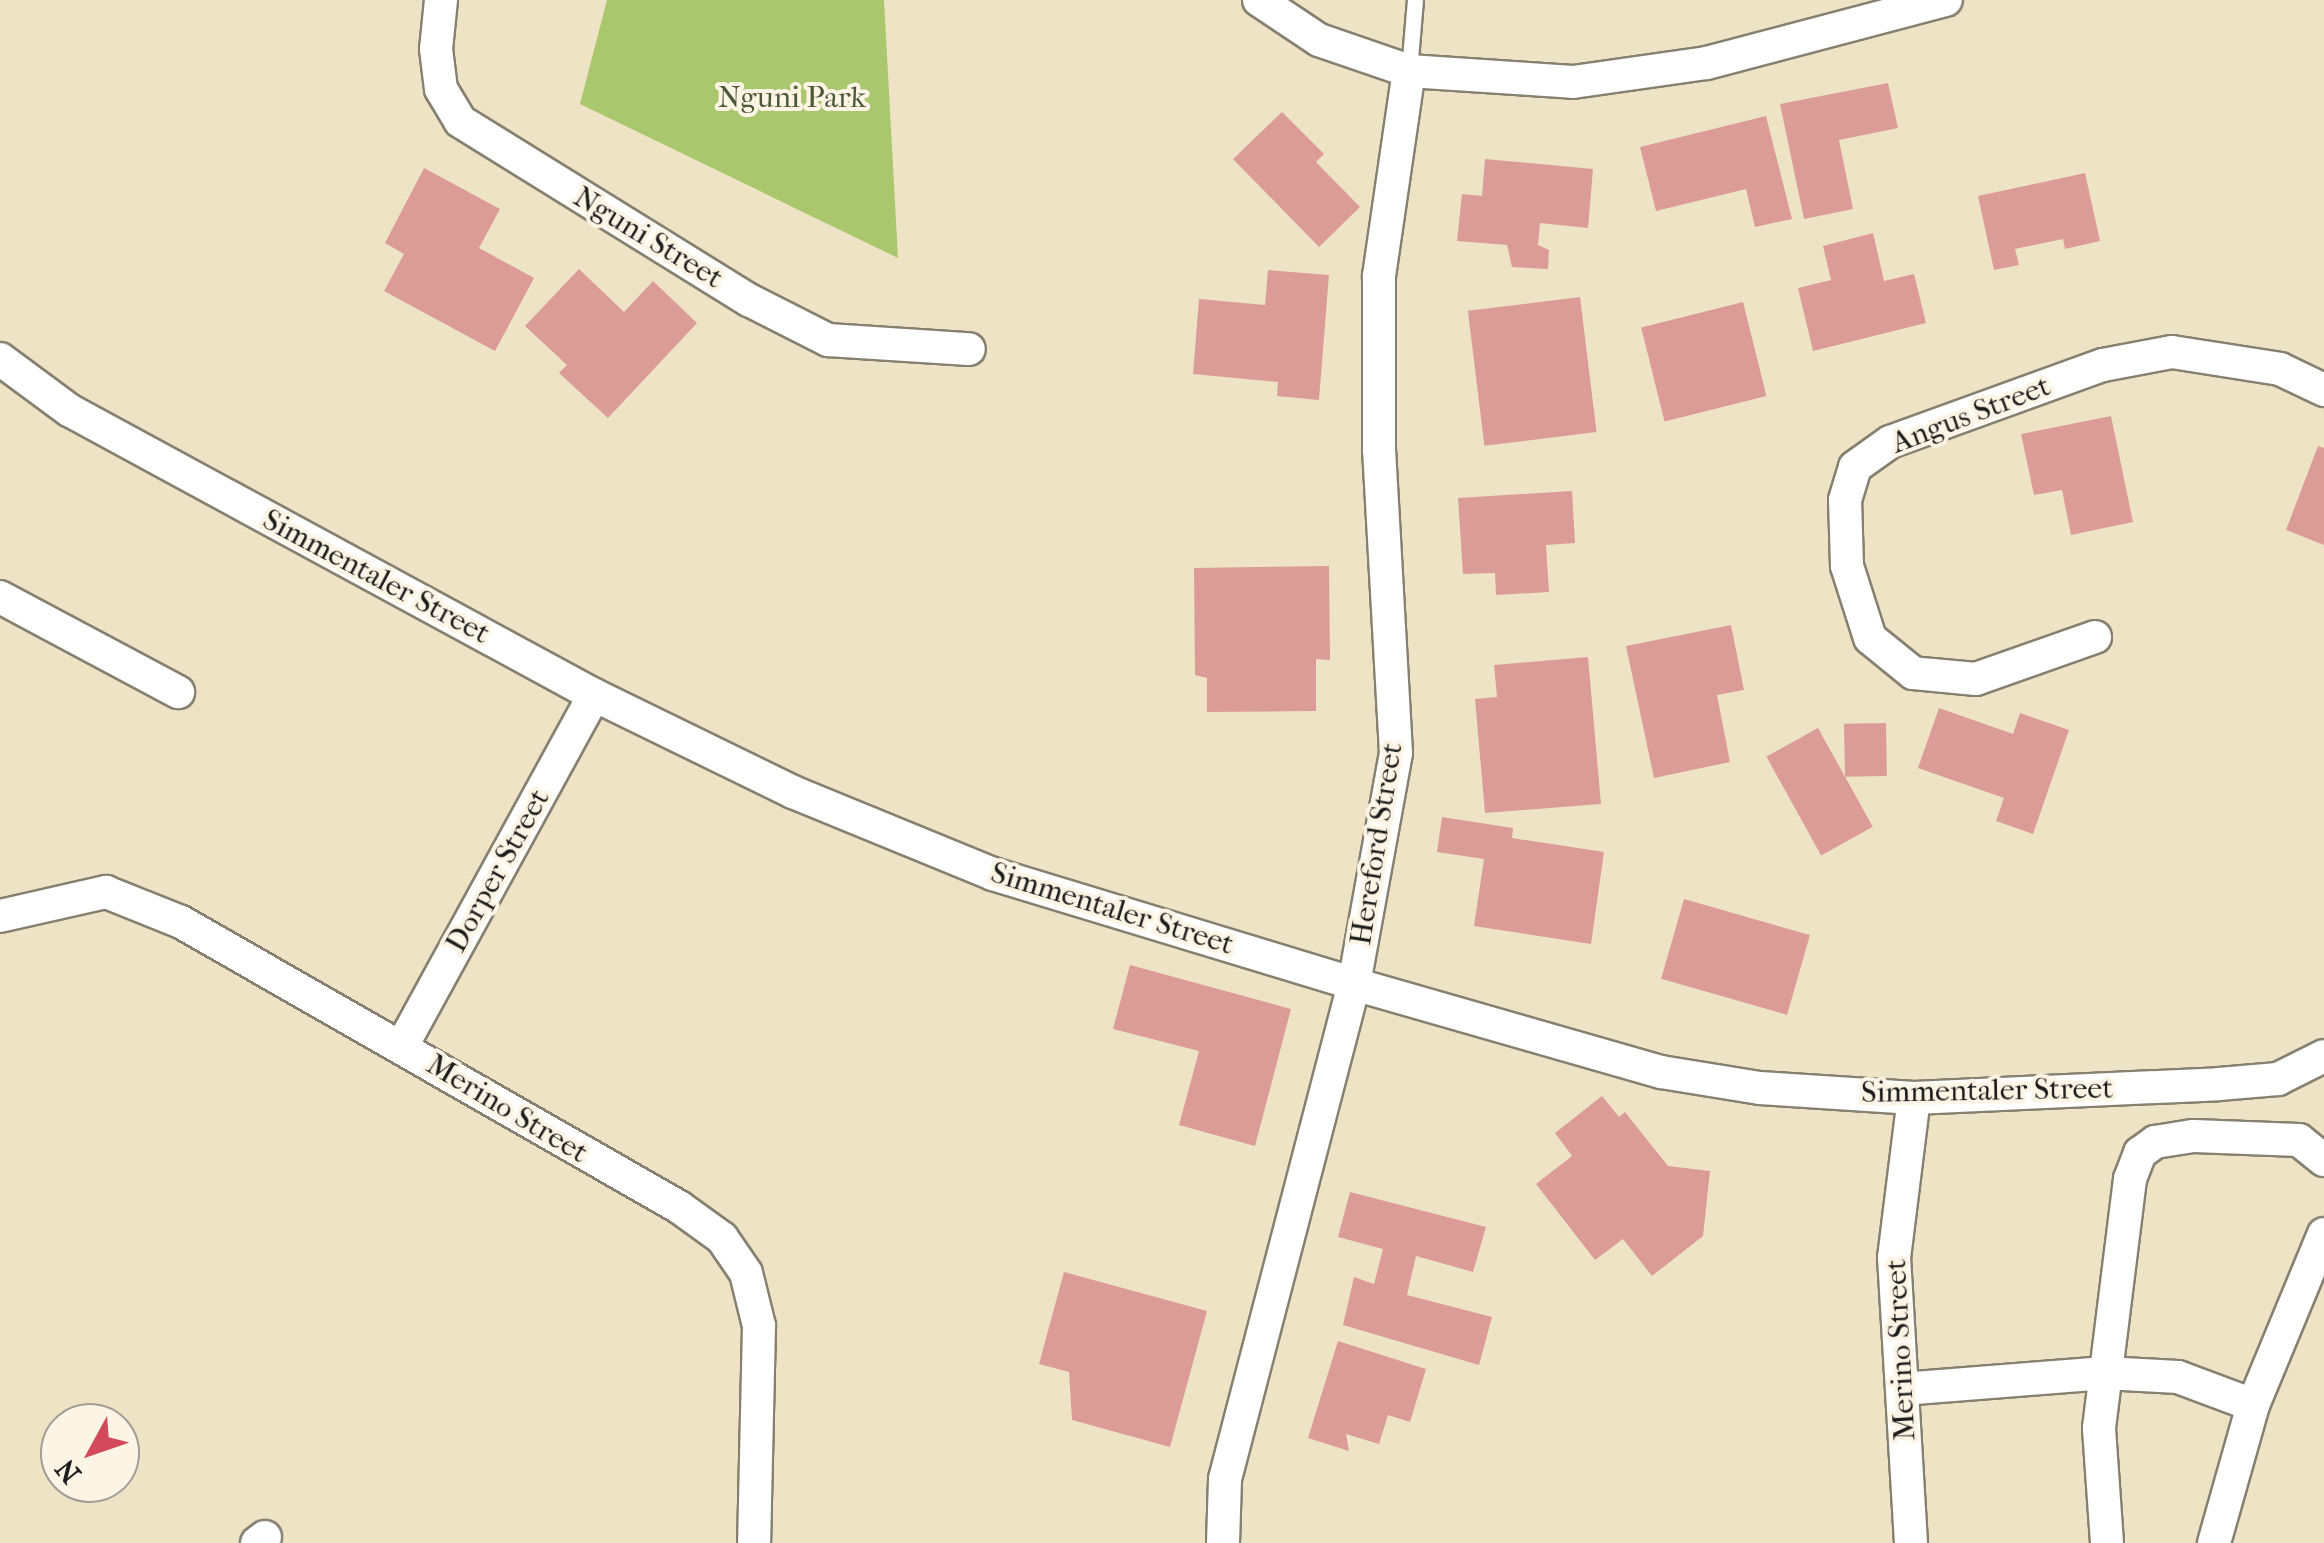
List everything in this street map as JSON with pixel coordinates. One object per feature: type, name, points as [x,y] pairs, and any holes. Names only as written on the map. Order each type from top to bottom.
[{"type":"street","name":"Nguni Street","points":[[441,0],[436,49],[441,88],[460,121],[749,300],[828,340],[969,349]]},
{"type":"street","points":[[1259,0],[1319,40],[1410,71],[1573,82],[1707,63],[1946,0]]},
{"type":"street","name":"Hereford Street","points":[[1223,1543],[1226,1479],[1354,984],[1396,753],[1378,450],[1379,276],[1410,71]]},
{"type":"street","name":"Angus Street","points":[[2095,638],[1976,679],[1913,673],[1870,638],[1847,566],[1845,500],[1856,467],[1890,442],[2104,365],[2172,352],[2280,370],[2324,390]]},
{"type":"street","name":"Simmentaler Street","points":[[0,359],[69,410],[594,696],[793,792],[994,874],[1354,984],[1662,1072],[1760,1088],[1914,1098],[2278,1079],[2324,1056]]},
{"type":"street","points":[[0,597],[178,692]]},
{"type":"street","name":"Dorper Street","points":[[402,1046],[594,696]]},
{"type":"street","name":"Merino Street","points":[[0,916],[106,892],[180,922],[679,1207],[722,1238],[746,1273],[759,1326],[754,1543]]},
{"type":"street","name":"Merino Street","points":[[1912,1543],[1894,1258],[1914,1098]]},
{"type":"street","points":[[2107,1543],[2099,1428],[2130,1179],[2140,1153],[2155,1142],[2194,1136],[2299,1140],[2324,1160]]},
{"type":"street","points":[[2214,1543],[2253,1405],[2324,1234]]},
{"type":"street","points":[[1902,1389],[2105,1373],[2178,1377],[2253,1405]]},
{"type":"lane","points":[[1410,71],[1415,0]]},
{"type":"green space","name":"Nguni Park","points":[[607,0],[884,0],[898,258],[580,104]]},
{"type":"building","points":[[1888,83],[1898,128],[1839,140],[1853,209],[1804,219],[1780,104]]},
{"type":"building","points":[[1282,112],[1324,154],[1316,162],[1360,207],[1319,247],[1233,159]]},
{"type":"building","points":[[1766,116],[1792,219],[1755,227],[1746,189],[1656,211],[1640,147]]},
{"type":"building","points":[[1485,159],[1593,169],[1588,228],[1540,223],[1538,245],[1549,250],[1548,269],[1512,267],[1507,245],[1457,241],[1462,194],[1482,196]]},
{"type":"building","points":[[424,168],[500,209],[479,248],[534,278],[495,351],[384,291],[404,254],[385,243]]},
{"type":"building","points":[[2085,173],[2100,241],[2065,249],[2063,239],[2015,249],[2019,265],[1994,270],[1978,196]]},
{"type":"building","points":[[1873,233],[1884,281],[1914,274],[1926,323],[1813,351],[1798,288],[1831,280],[1823,246]]},
{"type":"building","points":[[579,269],[624,312],[653,281],[697,323],[608,418],[559,373],[567,365],[525,326]]},
{"type":"building","points":[[1268,270],[1329,275],[1319,400],[1277,396],[1278,382],[1193,374],[1199,299],[1265,305]]},
{"type":"building","points":[[1580,297],[1597,432],[1484,446],[1468,311]]},
{"type":"building","points":[[1743,302],[1766,396],[1665,422],[1641,327]]},
{"type":"building","points":[[2111,416],[2133,522],[2071,535],[2062,490],[2034,495],[2021,434]]},
{"type":"building","points":[[2318,446],[2324,448],[2324,545],[2286,530]]},
{"type":"building","points":[[1572,491],[1575,543],[1546,545],[1549,592],[1496,595],[1495,573],[1463,574],[1458,498]]},
{"type":"building","points":[[1329,566],[1330,660],[1316,659],[1316,711],[1207,712],[1207,678],[1195,675],[1194,568]]},
{"type":"building","points":[[1731,625],[1744,690],[1717,695],[1730,762],[1654,778],[1626,646]]},
{"type":"building","points":[[1588,657],[1601,804],[1485,813],[1475,699],[1497,697],[1494,665]]},
{"type":"building","points":[[1939,708],[2013,734],[2020,713],[2069,730],[2033,834],[1996,821],[2004,798],[1918,768]]},
{"type":"building","points":[[1886,723],[1887,776],[1845,777],[1844,724]]},
{"type":"building","points":[[1818,728],[1873,827],[1821,855],[1766,757]]},
{"type":"building","points":[[1442,817],[1513,828],[1512,838],[1604,852],[1591,944],[1474,926],[1484,859],[1437,852]]},
{"type":"building","points":[[1684,899],[1810,935],[1787,1015],[1661,979]]},
{"type":"building","points":[[1130,965],[1291,1009],[1255,1146],[1179,1125],[1199,1051],[1113,1029]]},
{"type":"building","points":[[1602,1096],[1619,1117],[1625,1112],[1668,1166],[1710,1171],[1703,1236],[1652,1276],[1623,1239],[1595,1260],[1536,1184],[1572,1156],[1555,1133]]},
{"type":"building","points":[[1350,1192],[1486,1227],[1473,1272],[1416,1256],[1407,1295],[1492,1317],[1479,1365],[1343,1325],[1354,1277],[1374,1284],[1383,1249],[1338,1237]]},
{"type":"building","points":[[1064,1272],[1207,1311],[1170,1447],[1072,1420],[1069,1372],[1039,1364]]},
{"type":"building","points":[[1338,1341],[1426,1369],[1410,1422],[1388,1415],[1379,1444],[1346,1434],[1349,1451],[1308,1438]]}]
